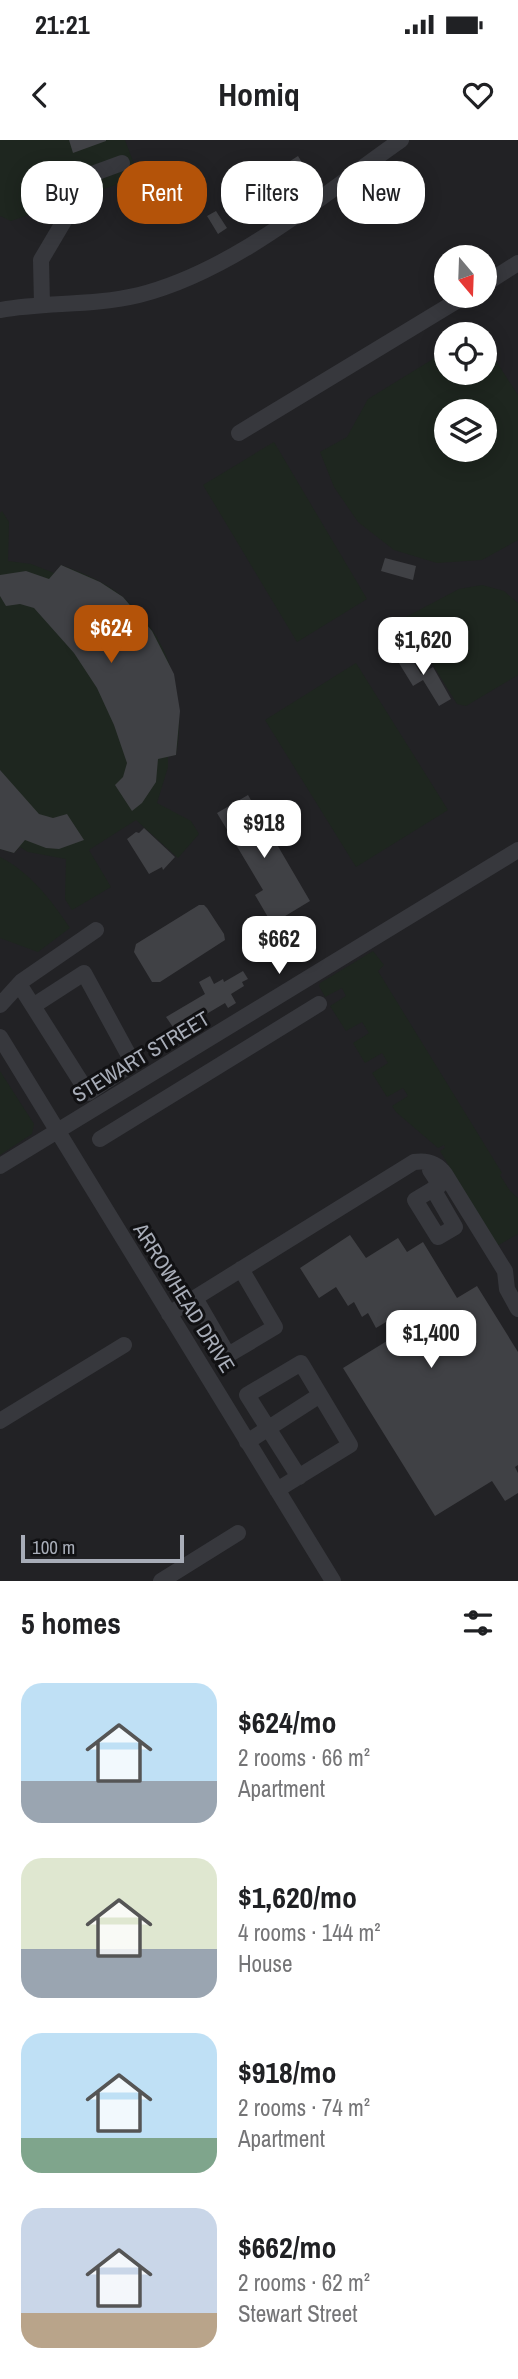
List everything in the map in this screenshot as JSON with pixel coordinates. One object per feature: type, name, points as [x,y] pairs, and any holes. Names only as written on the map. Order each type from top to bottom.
[{"type":"street","points":[[0,310],[123,298],[174,284],[207,271],[270,232],[401,140]]},
{"type":"street","points":[[42,305],[41,260],[68,216],[70,182],[117,165]]},
{"type":"street","points":[[497,276],[518,263]]},
{"type":"street","points":[[239,433],[445,308]]},
{"type":"street","name":"STEWART STREET","points":[[0,1166],[518,850]]},
{"type":"street","points":[[0,1005],[19,984],[96,930]]},
{"type":"street","points":[[19,984],[88,1093],[133,1063],[84,973],[33,1006]]},
{"type":"street","points":[[100,1139],[318,1004]]},
{"type":"street","name":"ARROWHEAD DRIVE","points":[[0,1037],[333,1581]]},
{"type":"street","points":[[169,1314],[414,1162],[437,1165],[445,1174],[505,1271],[507,1289],[518,1309]]},
{"type":"street","points":[[425,1162],[440,1185],[432,1189]]},
{"type":"street","points":[[195,1298],[228,1354],[275,1327],[241,1269]]},
{"type":"street","points":[[0,1421],[124,1345]]},
{"type":"street","points":[[277,1490],[299,1477],[350,1445],[301,1363],[247,1395],[299,1477]]},
{"type":"street","points":[[247,1441],[320,1395]]},
{"type":"street","points":[[161,1581],[238,1533]]},
{"type":"shaded area","points":[[0,140],[518,140],[518,1581],[0,1581]]},
{"type":"shaded area","points":[[0,140],[125,140],[133,161],[117,161],[117,185],[103,189],[103,161],[21,161],[21,218],[11,221],[0,216]]},
{"type":"shaded area","points":[[434,358],[434,385],[497,385],[497,363],[518,395],[518,540],[482,560],[437,563],[394,550],[358,522],[334,487],[320,452],[347,437],[368,399]]},
{"type":"shaded area","points":[[274,442],[367,599],[297,642],[203,485]]},
{"type":"shaded area","points":[[2,511],[9,522],[8,561],[31,564],[54,573],[61,565],[94,578],[117,592],[153,631],[164,650],[177,690],[179,733],[176,755],[168,757],[168,767],[157,803],[191,821],[199,834],[178,858],[136,820],[89,850],[111,887],[72,910],[65,899],[66,859],[28,852],[20,847],[14,853],[0,849]]},
{"type":"shaded area","points":[[482,585],[504,591],[518,603],[518,675],[466,706],[457,704],[404,618],[459,589]]},
{"type":"shaded area","points":[[356,663],[448,810],[356,867],[265,720]]},
{"type":"shaded area","points":[[0,857],[31,879],[70,928],[38,952],[0,938]]},
{"type":"shaded area","points":[[373,951],[384,965],[378,971],[502,1173],[500,1175],[518,1198],[518,1234],[497,1246],[440,1151],[445,1148],[444,1145],[438,1148],[392,1106],[408,1096],[403,1088],[387,1097],[372,1073],[388,1063],[382,1053],[365,1063],[353,1043],[369,1033],[362,1022],[346,1031],[330,1006],[346,996],[342,988],[325,997],[319,986]]},
{"type":"shaded area","points":[[0,1071],[34,1124],[32,1134],[0,1155]]},
{"type":"building","points":[[69,140],[106,140],[106,141],[73,153]]},
{"type":"building","points":[[216,211],[221,224],[227,228],[218,234],[207,216]]},
{"type":"building","points":[[385,558],[416,566],[413,580],[381,571]]},
{"type":"building","points":[[61,565],[100,582],[123,597],[152,631],[174,674],[180,711],[176,755],[158,759],[156,782],[142,803],[132,811],[115,785],[123,777],[127,763],[97,688],[74,653],[34,608],[20,604],[6,606],[0,596],[0,575],[26,571],[49,579]]},
{"type":"building","points":[[405,648],[421,674],[433,667],[451,699],[439,706],[423,680],[413,686],[394,655]]},
{"type":"building","points":[[0,770],[39,814],[53,818],[67,814],[84,840],[59,849],[46,848],[25,840],[14,853],[0,849]]},
{"type":"building","points":[[248,795],[310,901],[272,924],[255,895],[263,890],[217,813]]},
{"type":"building","points":[[144,828],[175,857],[163,870],[162,867],[149,874],[127,839]]},
{"type":"building","points":[[199,905],[207,908],[225,940],[160,982],[152,982],[134,952],[136,944]]},
{"type":"building","points":[[243,971],[248,979],[242,982],[244,986],[231,994],[236,1003],[228,1008],[225,1003],[198,1019],[201,1024],[180,1037],[166,1017],[205,994],[199,982],[210,976],[214,984],[223,979],[224,982]]},
{"type":"building","points":[[350,1235],[366,1258],[398,1238],[407,1252],[423,1242],[457,1298],[477,1286],[518,1352],[518,1465],[515,1467],[518,1473],[518,1493],[505,1501],[492,1481],[435,1516],[343,1368],[395,1336],[386,1322],[376,1328],[368,1313],[362,1317],[354,1302],[348,1306],[336,1287],[319,1298],[300,1268]]}]
